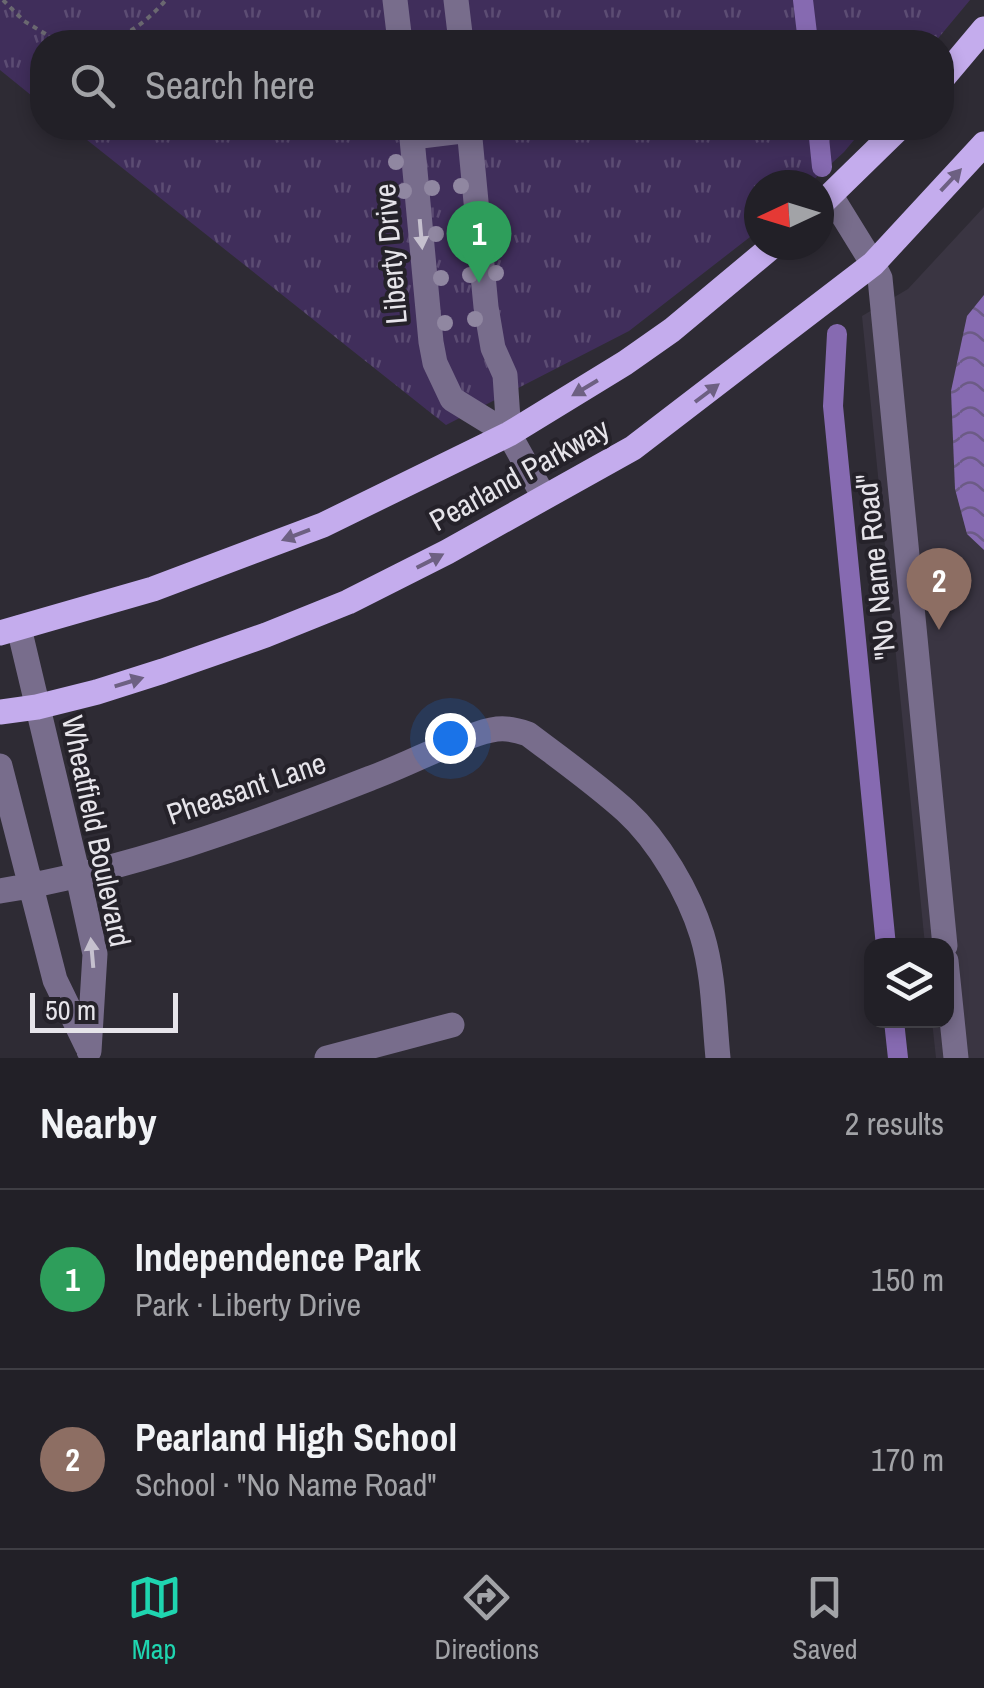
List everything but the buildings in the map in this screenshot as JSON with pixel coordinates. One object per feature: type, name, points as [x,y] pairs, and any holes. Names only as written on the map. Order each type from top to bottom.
[{"type":"main road","points":[[954,64],[984,29]]},
{"type":"main road","points":[[834,192],[887,140]]},
{"type":"main road","name":"Pearland Parkway","points":[[0,712],[37,707],[164,672],[348,602],[447,552],[633,448],[874,264],[984,144]]},
{"type":"main road","name":"Pearland Parkway","points":[[9,630],[153,589],[323,525],[509,434],[672,330],[756,260]]},
{"type":"street","points":[[395,0],[399,30]]},
{"type":"street","points":[[456,0],[459,30]]},
{"type":"street","name":"Liberty Drive","points":[[413,140],[436,363],[452,399],[509,434]]},
{"type":"street","name":"Liberty Drive","points":[[470,140],[486,308],[493,348],[505,375],[509,434]]},
{"type":"street","name":"\"No Name Road\"","points":[[834,213],[874,264],[880,278],[944,938]]},
{"type":"street","points":[[509,434],[544,497]]},
{"type":"street","name":"Wheatfield Boulevard","points":[[9,630],[37,707],[95,954],[90,1054]]},
{"type":"street","name":"Pheasant Lane","points":[[0,891],[78,876],[262,821],[478,734],[508,727],[528,734],[628,813],[662,854],[687,894],[704,938],[718,1058]]},
{"type":"street","name":"Wheatfield Boulevard","points":[[0,766],[54,980],[90,1054]]},
{"type":"street","points":[[327,1058],[452,1025]]},
{"type":"street","points":[[953,1028],[956,1058]]},
{"type":"path","points":[[3,0],[39,30]]},
{"type":"path","points":[[131,30],[150,18],[166,0]]},
{"type":"shaded area","points":[[984,207],[984,1058],[936,1058],[933,1028],[954,1028],[954,938],[924,938],[862,316],[908,289]]},
{"type":"green space","points":[[0,0],[970,0],[945,30],[30,30],[30,94],[0,70]]},
{"type":"green space","points":[[87,140],[854,140],[824,170],[744,170],[744,242],[629,331],[446,425]]},
{"type":"water","points":[[984,295],[984,550],[967,534],[955,489],[951,391],[967,316]]},
{"type":"waterway","points":[[803,0],[807,30]]},
{"type":"waterway","points":[[819,140],[822,167]]},
{"type":"waterway","points":[[837,334],[833,406],[885,938]]},
{"type":"waterway","points":[[895,1028],[898,1058]]},
{"type":"place","name":"Independence Park","points":[[479,283]]},
{"type":"place","name":"Pearland High School","points":[[939,630]]}]
